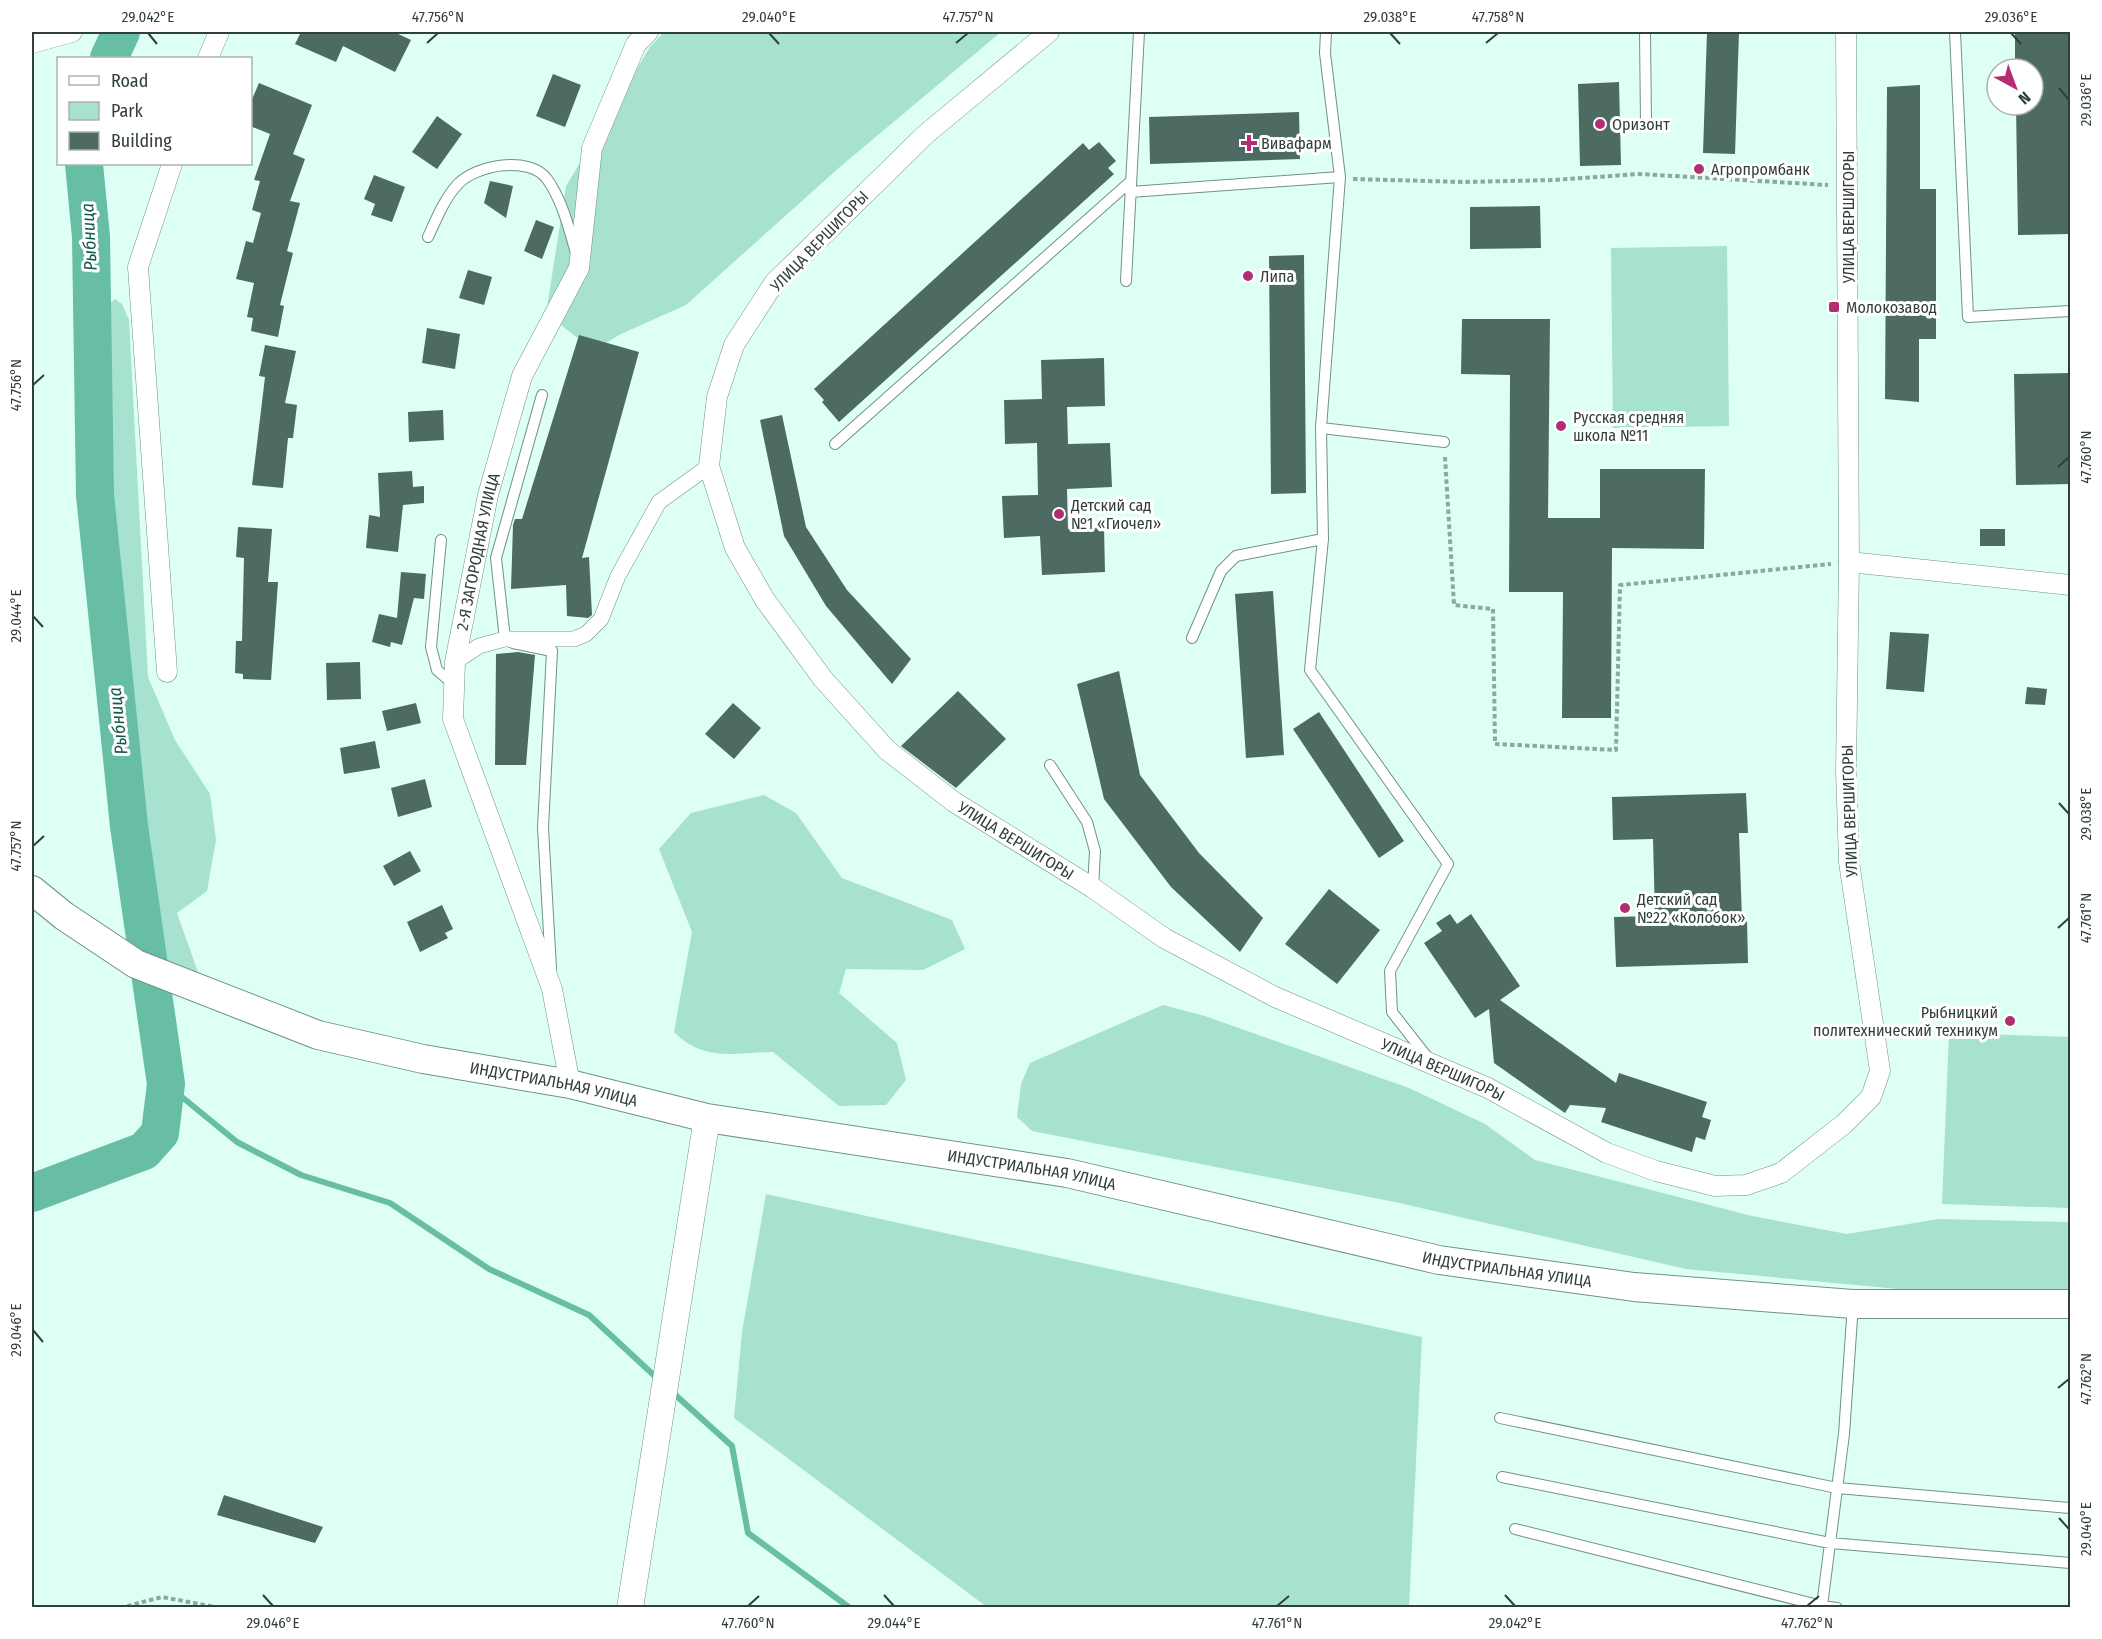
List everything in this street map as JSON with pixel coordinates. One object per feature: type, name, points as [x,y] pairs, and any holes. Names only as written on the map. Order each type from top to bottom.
[{"type":"main road","name":"ИНДУСТРИАЛЬНАЯ УЛИЦА","points":[[32,890],[64,916],[135,964],[298,1027],[373,1049],[570,1084],[707,1118],[1067,1173],[1439,1260],[1634,1287],[1853,1304],[2070,1304]]},
{"type":"street","points":[[32,43],[72,32]]},
{"type":"street","points":[[208,57],[219,32]]},
{"type":"street","name":"УЛИЦА ВЕРШИГОРЫ","points":[[1049,32],[926,134],[774,283],[734,345],[717,397],[709,466],[735,548],[765,600],[823,679],[887,750],[954,802],[1093,888],[1164,938],[1275,997],[1488,1088],[1608,1153],[1656,1171],[1715,1186],[1746,1185],[1781,1173],[1844,1125],[1871,1097],[1880,1071],[1849,862],[1846,771],[1849,562],[1846,32]]},
{"type":"street","name":"2-Я ЗАГОРОДНАЯ УЛИЦА","points":[[570,1084],[552,989],[453,719],[452,683],[488,495],[522,376],[579,268],[592,148],[641,36]]},
{"type":"street","points":[[167,672],[138,267],[172,165]]},
{"type":"street","points":[[455,662],[479,646],[505,639],[574,639],[595,626],[601,619],[618,576],[659,502],[709,466]]},
{"type":"street","points":[[1849,562],[2070,585]]},
{"type":"street","points":[[630,1608],[707,1118]]},
{"type":"lane","points":[[1126,281],[1139,32]]},
{"type":"lane","points":[[1326,32],[1325,53],[1340,177],[1321,428],[1323,539],[1310,670],[1448,864],[1390,971],[1392,1012],[1434,1065]]},
{"type":"lane","points":[[1645,32],[1646,123]]},
{"type":"lane","points":[[1955,32],[1968,317],[2070,311]]},
{"type":"lane","points":[[428,237],[440,211],[459,183],[484,170],[506,164],[530,168],[546,178],[567,219],[579,268]]},
{"type":"lane","points":[[835,444],[1131,187],[1340,177]]},
{"type":"lane","points":[[542,395],[496,558],[505,639],[513,643],[552,651],[543,828],[552,989]]},
{"type":"lane","points":[[1321,428],[1444,442]]},
{"type":"lane","points":[[1192,638],[1221,571],[1236,556],[1323,539]]},
{"type":"lane","points":[[441,540],[431,647],[437,670],[452,683]]},
{"type":"lane","points":[[1050,765],[1086,822],[1095,851],[1093,888]]},
{"type":"lane","points":[[1822,1606],[1844,1434],[1853,1304]]},
{"type":"lane","points":[[1500,1418],[1837,1488],[2070,1508]]},
{"type":"lane","points":[[1502,1477],[1830,1543],[2070,1563]]},
{"type":"lane","points":[[1515,1529],[1822,1606],[1838,1608]]},
{"type":"path","points":[[1340,177],[1464,182],[1639,174],[1848,186]]},
{"type":"path","points":[[1444,442],[1454,605],[1493,609],[1495,744],[1616,750],[1620,585],[1849,562]]},
{"type":"path","points":[[120,1608],[162,1597],[213,1604],[221,1608]]},
{"type":"green space","points":[[664,32],[1001,32],[841,166],[686,305],[621,334],[594,350],[546,314],[566,186],[650,47]]},
{"type":"green space","points":[[1727,246],[1729,426],[1613,428],[1611,248]]},
{"type":"green space","points":[[115,299],[122,304],[129,320],[148,677],[175,740],[210,794],[216,840],[207,891],[177,913],[199,975],[167,975],[156,953],[144,889],[103,481],[108,305]]},
{"type":"green space","points":[[764,795],[796,813],[842,878],[952,920],[965,949],[923,970],[846,969],[839,993],[897,1043],[906,1080],[886,1105],[839,1106],[773,1052],[720,1054],[708,1052],[685,1042],[674,1032],[692,932],[659,849],[691,813]]},
{"type":"green space","points":[[1163,1005],[1205,1016],[1409,1088],[1485,1124],[1535,1160],[1752,1216],[1847,1234],[1939,1219],[2070,1222],[2070,1293],[1909,1290],[1686,1269],[1395,1202],[1032,1131],[1017,1117],[1021,1084],[1030,1063]]},
{"type":"green space","points":[[1949,1033],[2070,1037],[2070,1208],[1942,1204]]},
{"type":"green space","points":[[766,1194],[1422,1337],[1409,1607],[987,1607],[734,1418],[742,1332]]},
{"type":"building","points":[[301,32],[394,32],[411,40],[395,72],[343,46],[336,62],[295,44]]},
{"type":"building","points":[[1707,32],[1739,32],[1735,154],[1703,153]]},
{"type":"building","points":[[2015,32],[2070,32],[2070,234],[2018,235],[2016,117],[2045,117],[2045,57],[2015,57]]},
{"type":"building","points":[[553,74],[581,85],[565,127],[536,116]]},
{"type":"building","name":"Оризонт","points":[[1619,82],[1621,165],[1580,166],[1578,84]]},
{"type":"building","points":[[259,83],[312,105],[293,154],[305,159],[290,201],[300,203],[287,251],[293,253],[280,305],[284,306],[278,337],[251,331],[253,318],[247,317],[254,283],[236,279],[246,241],[253,243],[261,213],[252,210],[260,181],[254,180],[270,134],[252,127],[252,99]]},
{"type":"building","points":[[1920,85],[1920,189],[1936,189],[1936,339],[1919,339],[1919,402],[1885,399],[1887,87]]},
{"type":"building","points":[[1299,112],[1300,159],[1150,164],[1149,117]]},
{"type":"building","points":[[437,116],[462,134],[437,169],[412,152]]},
{"type":"building","points":[[1099,142],[1116,161],[1108,168],[1114,174],[839,422],[814,389],[1083,143],[1089,150]]},
{"type":"building","points":[[374,175],[405,187],[392,222],[371,215],[375,204],[364,199]]},
{"type":"building","points":[[490,181],[513,186],[506,218],[484,203]]},
{"type":"building","points":[[1540,206],[1541,248],[1470,249],[1470,207]]},
{"type":"building","points":[[536,220],[554,227],[542,259],[524,251]]},
{"type":"building","points":[[1304,255],[1306,493],[1271,494],[1269,256]]},
{"type":"building","points":[[468,270],[492,277],[484,305],[459,298]]},
{"type":"building","points":[[1462,319],[1550,319],[1548,518],[1600,518],[1600,469],[1705,469],[1704,549],[1612,548],[1611,718],[1562,718],[1563,592],[1509,592],[1510,375],[1461,374]]},
{"type":"building","points":[[427,328],[460,334],[455,369],[422,363]]},
{"type":"building","points":[[579,335],[639,352],[582,558],[589,557],[592,615],[588,618],[567,616],[566,585],[511,589],[513,525],[515,519],[522,519]]},
{"type":"building","points":[[265,345],[296,351],[285,403],[297,405],[293,438],[288,438],[283,488],[252,485],[265,377],[259,376]]},
{"type":"building","points":[[1104,358],[1105,406],[1067,407],[1068,444],[1110,443],[1112,487],[1067,489],[1068,529],[1104,528],[1105,572],[1042,575],[1040,536],[1004,538],[1002,496],[1038,495],[1037,443],[1005,444],[1004,400],[1042,399],[1041,360]]},
{"type":"building","points":[[2070,373],[2070,484],[2016,485],[2014,374]]},
{"type":"building","points":[[443,410],[444,440],[409,442],[408,412]]},
{"type":"building","points":[[782,415],[806,527],[847,590],[911,659],[892,684],[826,606],[784,536],[760,420]]},
{"type":"building","points":[[412,471],[413,487],[424,486],[424,503],[403,505],[398,552],[366,548],[369,515],[380,517],[378,473]]},
{"type":"building","points":[[238,527],[272,529],[268,582],[278,582],[271,680],[243,679],[243,674],[235,673],[236,641],[242,641],[244,558],[236,557]]},
{"type":"building","points":[[1980,529],[2005,529],[2005,546],[1980,546]]},
{"type":"building","points":[[401,572],[426,574],[424,599],[414,598],[402,645],[391,642],[390,647],[372,642],[379,614],[397,618]]},
{"type":"building","points":[[1273,591],[1284,755],[1246,758],[1235,594]]},
{"type":"building","points":[[1890,632],[1929,634],[1924,692],[1886,689]]},
{"type":"building","points":[[518,652],[535,655],[526,765],[495,765],[496,654]]},
{"type":"building","points":[[360,662],[361,699],[327,700],[326,663]]},
{"type":"building","points":[[1119,671],[1140,775],[1199,853],[1263,918],[1240,952],[1171,887],[1104,799],[1077,684]]},
{"type":"building","points":[[2027,687],[2047,689],[2045,705],[2025,704]]},
{"type":"building","points":[[958,691],[1006,739],[956,788],[901,746]]},
{"type":"building","points":[[416,703],[421,723],[387,731],[382,711]]},
{"type":"building","points":[[733,703],[761,728],[734,759],[705,734]]},
{"type":"building","points":[[1319,712],[1404,841],[1379,858],[1293,729]]},
{"type":"building","points":[[375,741],[380,768],[344,774],[340,748]]},
{"type":"building","points":[[425,779],[432,807],[398,817],[391,788]]},
{"type":"building","points":[[1746,793],[1748,833],[1739,833],[1742,920],[1747,920],[1748,963],[1616,967],[1614,917],[1655,916],[1653,839],[1613,840],[1612,797]]},
{"type":"building","points":[[410,851],[421,871],[394,886],[383,866]]},
{"type":"building","points":[[1329,889],[1380,930],[1337,984],[1285,944]]},
{"type":"building","points":[[442,905],[453,929],[445,933],[448,938],[420,952],[407,922]]},
{"type":"building","points":[[1450,914],[1457,924],[1471,914],[1520,986],[1500,1000],[1616,1083],[1619,1073],[1707,1102],[1702,1117],[1711,1120],[1705,1140],[1696,1137],[1692,1152],[1601,1122],[1606,1108],[1570,1105],[1565,1113],[1494,1063],[1489,1009],[1475,1018],[1424,943],[1442,931],[1436,923]]},
{"type":"building","points":[[224,1495],[323,1527],[315,1543],[217,1515]]},
{"type":"waterway","name":"Рыбница","points":[[109,57],[121,32]]},
{"type":"waterway","name":"Рыбница","points":[[32,1193],[144,1151],[160,1133],[166,1084],[129,826],[95,495],[91,237],[84,165]]},
{"type":"waterway","points":[[166,1084],[237,1142],[301,1175],[390,1203],[489,1269],[589,1315],[659,1380]]},
{"type":"waterway","points":[[671,1391],[732,1446],[748,1533],[850,1608]]},
{"type":"place","name":"Оризонт","points":[[1600,124]]},
{"type":"place","name":"Вивафарм","points":[[1249,143]]},
{"type":"place","name":"Агропромбанк","points":[[1699,169]]},
{"type":"place","name":"Липа","points":[[1248,276]]},
{"type":"place","name":"Молокозавод","points":[[1834,307]]},
{"type":"place","name":"Русская средняя школа №11","points":[[1561,426]]},
{"type":"place","name":"Детский сад №1 «Гиочел»","points":[[1059,514]]},
{"type":"place","name":"Детский сад №22 «Колобок»","points":[[1625,908]]},
{"type":"place","name":"Рыбницкий политехнический техникум","points":[[2010,1021]]}]
